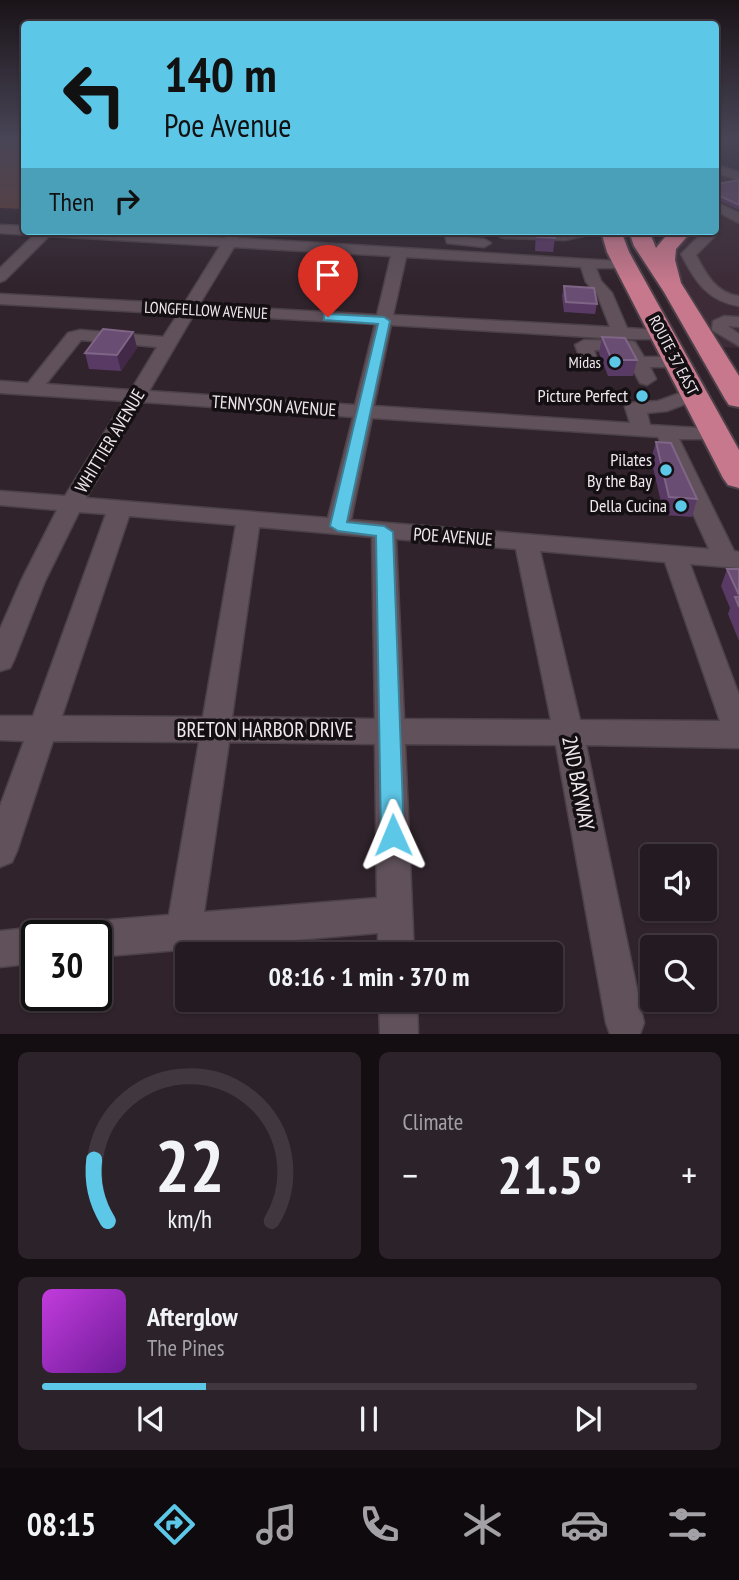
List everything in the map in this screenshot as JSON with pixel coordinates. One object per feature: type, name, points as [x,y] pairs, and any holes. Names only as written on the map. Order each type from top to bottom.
[{"type":"highway","points":[[596,235],[619,249]]},
{"type":"highway","name":"ROUTE 37 EAST","points":[[640,235],[644,246],[699,329],[728,364],[739,399]]},
{"type":"highway","points":[[673,287],[662,258],[664,250],[678,235]]},
{"type":"highway","name":"ROUTE 37 EAST","points":[[619,249],[739,478]]},
{"type":"street","points":[[719,208],[738,218]]},
{"type":"street","points":[[719,219],[738,218]]},
{"type":"street","points":[[0,229],[21,231]]},
{"type":"street","points":[[0,277],[42,235]]},
{"type":"street","points":[[138,235],[232,237],[399,254],[551,235]]},
{"type":"street","points":[[451,235],[452,240],[505,242],[587,264],[619,249]]},
{"type":"street","points":[[708,235],[688,254],[710,290],[718,297],[739,301]]},
{"type":"street","name":"WHITTIER AVENUE","points":[[0,660],[33,581],[72,503],[232,237]]},
{"type":"street","points":[[338,526],[399,254]]},
{"type":"street","points":[[587,264],[594,282],[604,293],[617,328]]},
{"type":"street","points":[[673,287],[698,302],[739,310]]},
{"type":"street","name":"LONGFELLOW AVENUE","points":[[0,299],[384,321],[578,336],[629,346],[638,362]]},
{"type":"street","points":[[699,329],[709,316],[739,310]]},
{"type":"street","points":[[590,365],[571,323],[576,321],[663,335]]},
{"type":"street","points":[[739,322],[724,321],[719,325],[720,330],[739,341]]},
{"type":"street","points":[[33,389],[74,337],[80,335],[169,342]]},
{"type":"street","points":[[647,379],[638,362],[677,362]]},
{"type":"street","name":"TENNYSON AVENUE","points":[[0,387],[715,435]]},
{"type":"street","points":[[642,430],[635,407],[660,407],[694,394]]},
{"type":"street","points":[[666,432],[733,560]]},
{"type":"street","name":"POE AVENUE","points":[[0,498],[733,560]]},
{"type":"street","points":[[0,851],[120,508]]},
{"type":"street","points":[[184,930],[249,519]]},
{"type":"street","points":[[384,532],[395,942]]},
{"type":"street","name":"2ND BAYWAY","points":[[526,543],[568,731],[625,1023]]},
{"type":"street","points":[[675,556],[739,734]]},
{"type":"street","name":"BRETON HARBOR DRIVE","points":[[0,728],[739,734]]},
{"type":"street","points":[[112,937],[394,914]]},
{"type":"street","points":[[0,949],[21,947]]},
{"type":"street","points":[[399,1012],[400,1034]]},
{"type":"shaded area","points":[[0,188],[21,188],[21,209],[0,208]]},
{"type":"shaded area","points":[[719,188],[739,188],[739,348],[723,347],[669,259],[670,247],[684,235],[719,235]]},
{"type":"building","points":[[719,188],[739,188],[739,205],[719,195]]},
{"type":"building","points":[[537,235],[555,235],[555,238]]},
{"type":"building","points":[[564,286],[594,288],[597,304],[566,302]]},
{"type":"building","points":[[103,329],[133,332],[117,355],[85,353]]},
{"type":"building","points":[[602,337],[625,338],[637,360],[612,360]]},
{"type":"building","points":[[656,442],[671,443],[697,499],[669,497]]},
{"type":"building","points":[[727,569],[739,569],[739,595]]},
{"type":"place","name":"Midas","points":[[615,362]]},
{"type":"place","name":"Picture Perfect","points":[[642,396]]},
{"type":"place","name":"Pilates By the Bay","points":[[666,470]]},
{"type":"place","name":"Della Cucina","points":[[681,506]]},
{"type":"route","points":[[328,317],[384,321],[338,526],[384,532],[393,835]]}]
